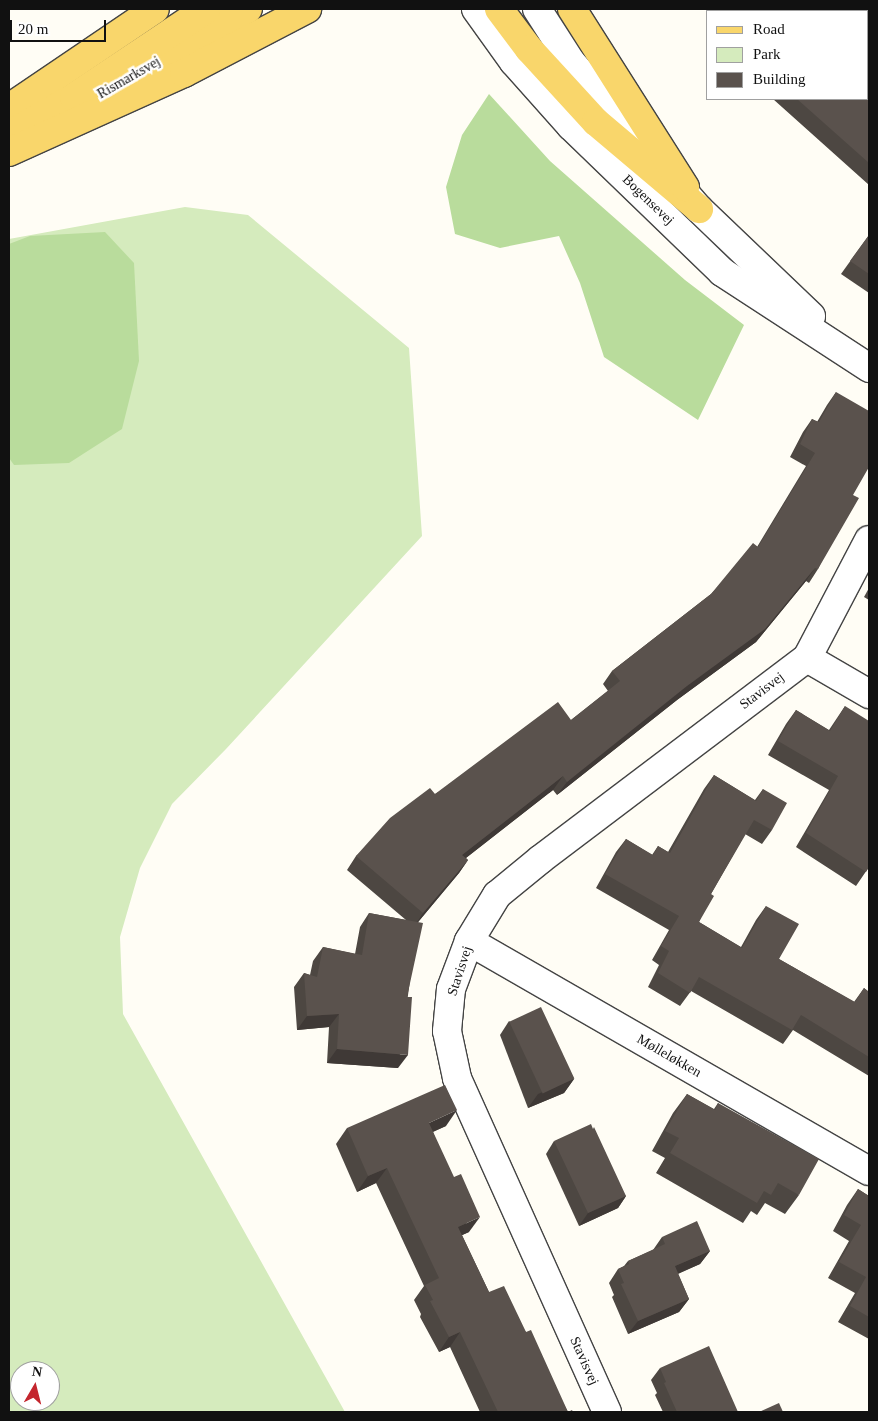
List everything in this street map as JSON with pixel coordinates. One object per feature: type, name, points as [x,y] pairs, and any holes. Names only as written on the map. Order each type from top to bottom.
[{"type":"main road","points":[[9,108],[155,9]]},
{"type":"main road","points":[[9,135],[74,97],[206,9]]},
{"type":"main road","name":"Rismarksvej","points":[[9,144],[82,106],[248,9]]},
{"type":"main road","points":[[9,152],[184,73],[307,9]]},
{"type":"main road","points":[[499,9],[529,49],[596,122],[699,209]]},
{"type":"main road","points":[[572,9],[699,209]]},
{"type":"street","name":"Bogensevej","points":[[476,9],[514,62],[571,126],[722,272],[860,362]]},
{"type":"street","name":"Bogensevej","points":[[537,9],[570,62],[699,209],[860,362]]},
{"type":"street","name":"Stavisvej","points":[[606,1412],[457,1078],[447,1031],[451,989],[469,941],[497,896],[541,859],[807,658],[869,540]]},
{"type":"street","points":[[807,658],[869,694]]},
{"type":"street","name":"Mølleløkken","points":[[469,941],[869,1171]]},
{"type":"green space","points":[[489,94],[550,161],[685,280],[744,325],[698,420],[604,357],[580,283],[559,236],[500,248],[455,234],[446,187],[462,135]]},
{"type":"green space","points":[[185,207],[248,215],[409,348],[422,536],[226,749],[172,804],[140,868],[120,937],[123,1014],[345,1412],[9,1412],[9,239]]},
{"type":"green space","points":[[105,232],[134,263],[139,361],[122,429],[69,463],[14,465],[9,458],[9,244],[30,236]]},
{"type":"building","points":[[868,88],[869,163],[798,100],[868,100]]},
{"type":"building","points":[[869,235],[869,274],[850,261]]},
{"type":"building","points":[[836,392],[869,411],[869,467],[853,495],[859,498],[818,569],[815,568],[765,629],[687,686],[567,782],[563,776],[462,855],[468,860],[423,913],[356,856],[390,818],[430,788],[435,794],[558,702],[571,720],[620,681],[612,671],[711,594],[753,543],[758,547],[815,453],[800,444],[812,419],[819,422]]},
{"type":"building","points":[[845,706],[869,721],[869,867],[866,872],[806,833],[838,776],[778,741],[796,710],[830,731]]},
{"type":"building","points":[[714,775],[756,801],[763,789],[787,803],[772,830],[754,820],[711,894],[714,896],[699,922],[742,948],[766,906],[799,924],[779,959],[855,1002],[864,988],[869,992],[869,1057],[801,1015],[792,1030],[699,977],[690,993],[658,973],[669,951],[661,946],[679,916],[605,874],[626,839],[653,855],[658,846],[670,853]]},
{"type":"building","points":[[369,913],[423,923],[407,997],[412,997],[408,1055],[337,1049],[339,1014],[307,1016],[304,973],[317,977],[323,947],[362,955]]},
{"type":"building","points":[[541,1007],[574,1079],[543,1093],[509,1022]]},
{"type":"building","points":[[445,1085],[457,1110],[429,1123],[454,1177],[461,1174],[480,1217],[458,1227],[489,1292],[504,1286],[526,1332],[531,1330],[568,1412],[498,1412],[460,1332],[449,1337],[430,1301],[433,1300],[425,1285],[439,1278],[387,1168],[368,1176],[347,1128]]},
{"type":"building","points":[[687,1094],[715,1110],[718,1103],[819,1159],[799,1195],[778,1183],[771,1195],[764,1191],[757,1203],[670,1153],[679,1138],[665,1131]]},
{"type":"building","points":[[591,1124],[626,1196],[588,1213],[554,1141]]},
{"type":"building","points":[[858,1189],[869,1196],[869,1317],[850,1306],[866,1277],[839,1262],[861,1225],[844,1215]]},
{"type":"building","points":[[697,1221],[710,1251],[675,1266],[689,1299],[638,1321],[621,1284],[624,1283],[618,1269],[629,1264],[628,1261],[665,1244],[662,1237]]},
{"type":"building","points":[[709,1346],[738,1412],[677,1412],[664,1383],[666,1382],[660,1368]]},
{"type":"building","points":[[779,1403],[783,1412],[759,1412]]}]
